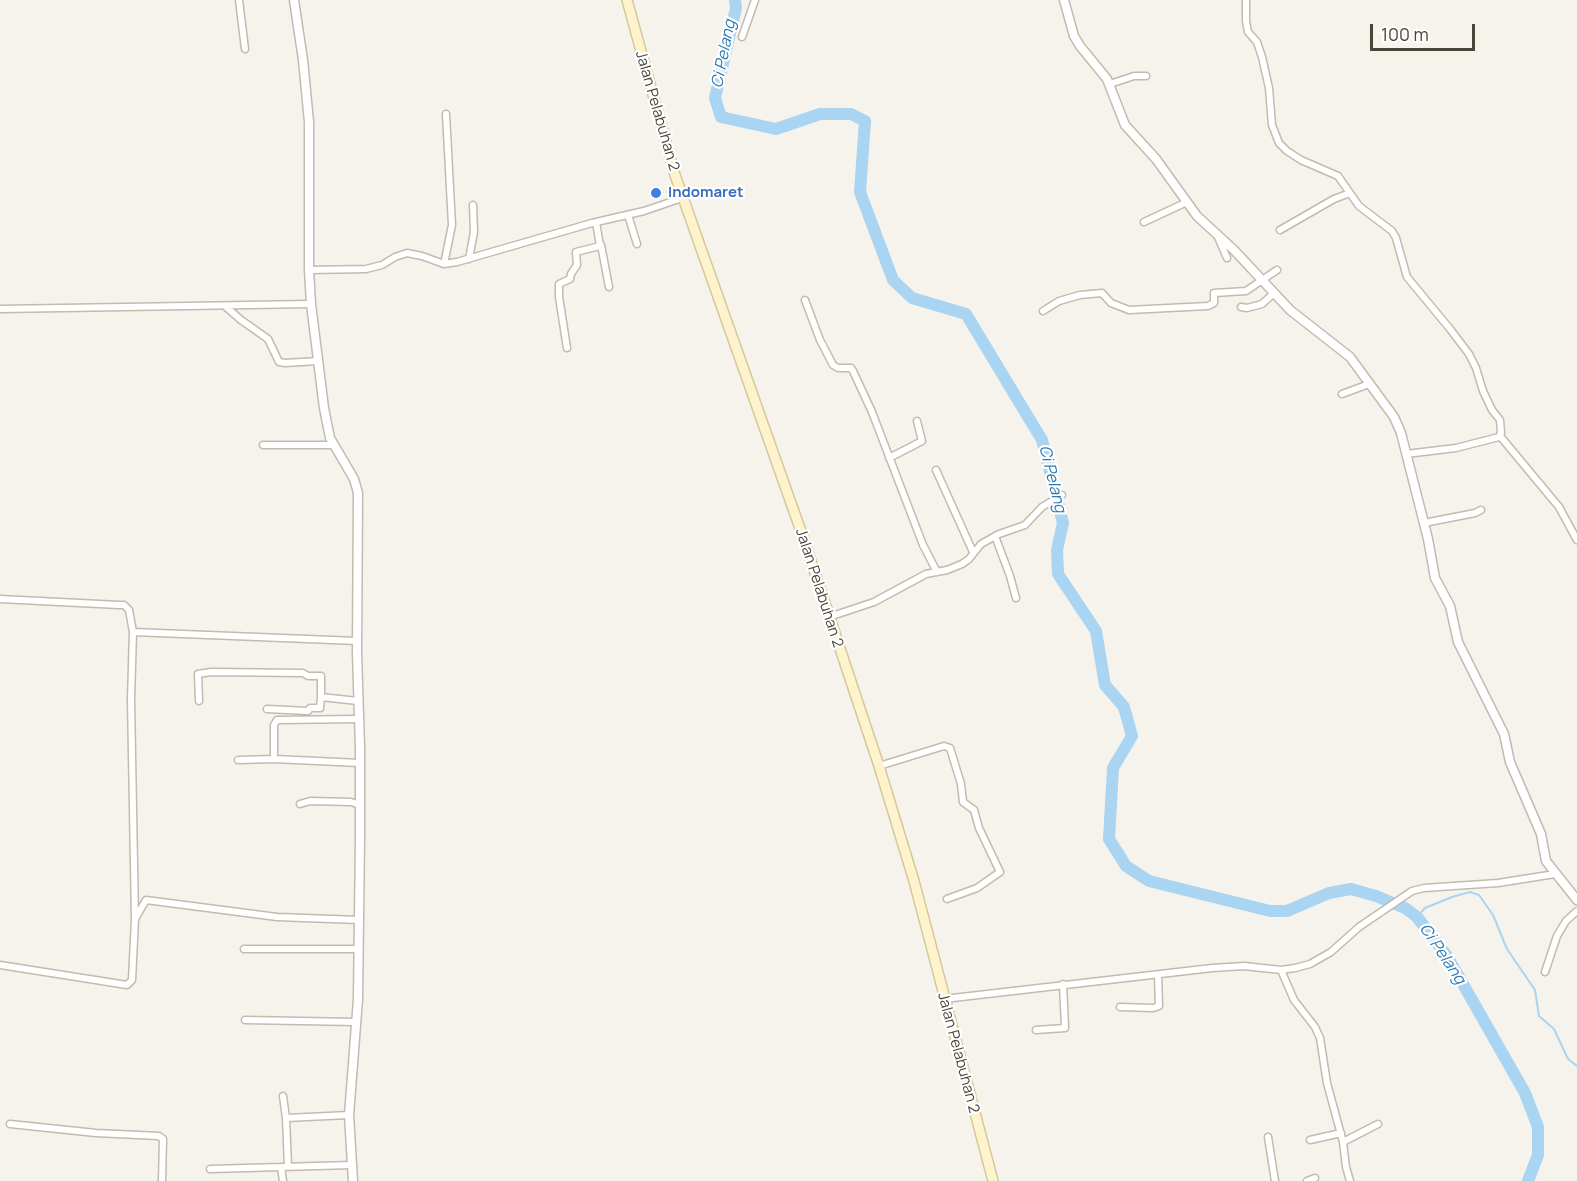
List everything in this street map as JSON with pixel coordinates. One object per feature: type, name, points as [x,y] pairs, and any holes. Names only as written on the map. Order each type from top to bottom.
[{"type":"main road","name":"Jalan Pelabuhan 2","points":[[627,0],[652,97],[682,198],[791,503],[879,766],[914,881],[993,1181]]},
{"type":"street","points":[[239,0],[245,49]]},
{"type":"street","points":[[294,0],[309,122],[309,270],[318,361],[327,427],[358,489],[359,949],[349,1115],[353,1181]]},
{"type":"street","points":[[742,37],[754,0]]},
{"type":"street","points":[[1064,0],[1076,40],[1110,84],[1125,125],[1156,159],[1200,219],[1297,316],[1355,363],[1396,421],[1424,523],[1435,578],[1450,606],[1458,642],[1504,734],[1510,762],[1541,834],[1546,861],[1577,900]]},
{"type":"street","points":[[1246,0],[1248,32],[1257,42],[1264,64],[1272,125],[1279,143],[1300,160],[1338,176],[1363,210],[1394,234],[1407,277],[1469,354],[1483,391],[1492,410],[1500,420],[1500,436],[1559,507],[1577,540]]},
{"type":"street","points":[[1110,84],[1134,76],[1146,76]]},
{"type":"street","points":[[444,264],[452,225],[446,114]]},
{"type":"street","points":[[1280,230],[1334,199],[1350,193]]},
{"type":"street","points":[[309,270],[366,269],[382,265],[407,253],[444,264],[628,215],[682,198]]},
{"type":"street","points":[[1144,222],[1187,202]]},
{"type":"street","points":[[469,259],[474,232],[473,205]]},
{"type":"street","points":[[628,215],[636,244]]},
{"type":"street","points":[[596,222],[609,287]]},
{"type":"street","points":[[1216,234],[1227,258]]},
{"type":"street","points":[[567,348],[559,284],[570,279],[577,266],[576,252],[601,245]]},
{"type":"street","points":[[1043,311],[1059,301],[1080,295],[1100,293],[1105,294],[1112,303],[1129,310],[1208,306],[1214,303],[1214,292],[1246,291],[1277,270]]},
{"type":"street","points":[[1241,307],[1247,308],[1262,304],[1274,293]]},
{"type":"street","points":[[805,300],[820,340],[833,365],[853,370],[923,545],[937,572]]},
{"type":"street","points":[[0,309],[311,304]]},
{"type":"street","points":[[225,306],[268,339],[279,362],[318,361]]},
{"type":"street","points":[[1342,394],[1369,384]]},
{"type":"street","points":[[889,458],[922,441],[917,421]]},
{"type":"street","points":[[1406,454],[1467,446],[1500,436]]},
{"type":"street","points":[[263,445],[334,445]]},
{"type":"street","points":[[936,470],[974,552]]},
{"type":"street","points":[[829,617],[882,599],[922,576],[962,564],[981,544],[1025,525],[1042,507],[1062,495]]},
{"type":"street","points":[[1424,523],[1481,510]]},
{"type":"street","points":[[995,536],[1016,598]]},
{"type":"street","points":[[0,598],[124,605],[131,615],[135,919],[132,980],[127,985],[114,985],[0,965]]},
{"type":"street","points":[[133,632],[357,641]]},
{"type":"street","points":[[199,701],[198,674],[211,672],[321,676],[321,708],[310,708],[308,711],[267,709]]},
{"type":"street","points":[[321,697],[358,701]]},
{"type":"street","points":[[274,759],[274,725],[277,720],[359,719]]},
{"type":"street","points":[[879,766],[935,748],[946,746],[950,748],[961,784],[963,802],[974,810],[979,828],[1000,872],[977,888],[947,899]]},
{"type":"street","points":[[238,760],[274,759],[360,764]]},
{"type":"street","points":[[300,804],[310,801],[346,801],[360,805]]},
{"type":"street","points":[[944,999],[1233,966],[1281,970],[1301,967],[1322,958],[1340,946],[1359,927],[1410,892],[1424,888],[1498,883],[1555,874]]},
{"type":"street","points":[[135,919],[146,900],[277,916],[359,920]]},
{"type":"street","points":[[1545,972],[1557,936],[1566,921],[1577,911]]},
{"type":"street","points":[[244,949],[359,949]]},
{"type":"street","points":[[1281,970],[1294,1000],[1318,1031],[1329,1091],[1344,1142],[1346,1167],[1350,1181]]},
{"type":"street","points":[[1120,1007],[1153,1008],[1159,1006],[1158,975]]},
{"type":"street","points":[[1036,1030],[1065,1028],[1064,984]]},
{"type":"street","points":[[245,1020],[356,1022]]},
{"type":"street","points":[[283,1096],[286,1118],[283,1181]]},
{"type":"street","points":[[286,1118],[349,1115]]},
{"type":"street","points":[[10,1124],[96,1133],[159,1136],[163,1139],[162,1181]]},
{"type":"street","points":[[1344,1142],[1378,1124]]},
{"type":"street","points":[[1310,1140],[1341,1133]]},
{"type":"street","points":[[1268,1137],[1275,1181]]},
{"type":"street","points":[[210,1169],[352,1165]]},
{"type":"street","points":[[1307,1181],[1315,1179]]},
{"type":"waterway","name":"Ci Pelang","points":[[735,0],[736,8],[715,98],[721,117],[776,129],[820,114],[851,114],[865,121],[860,192],[893,280],[912,298],[966,314],[1042,440],[1063,523],[1057,550],[1058,574],[1096,631],[1105,685],[1124,707],[1132,736],[1113,768],[1109,839],[1126,866],[1149,881],[1270,911],[1287,911],[1329,893],[1351,889],[1405,908],[1417,917],[1447,956],[1525,1093],[1538,1127],[1538,1155],[1528,1181]]},
{"type":"waterway","points":[[1417,917],[1425,908],[1452,897],[1470,892],[1479,895],[1493,915],[1507,949],[1535,990],[1539,1016],[1554,1029],[1568,1059],[1577,1066]]},
{"type":"place","name":"Indomaret","points":[[656,193]]}]
